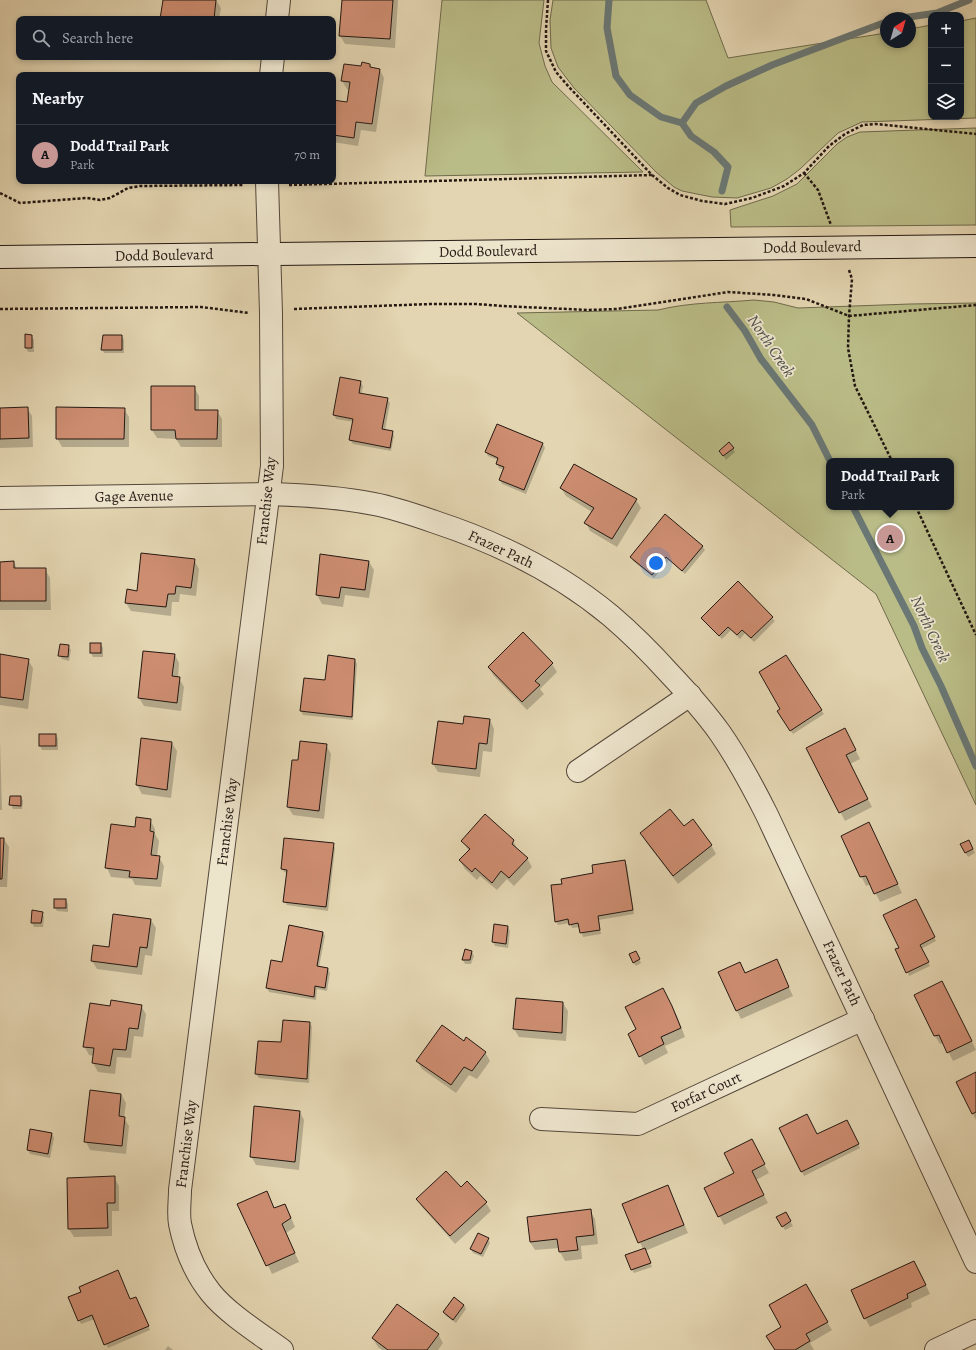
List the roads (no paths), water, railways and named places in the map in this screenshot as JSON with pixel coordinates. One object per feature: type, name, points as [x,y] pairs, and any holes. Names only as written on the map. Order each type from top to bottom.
[{"type":"street","points":[[277,16],[279,0]]},
{"type":"street","points":[[271,72],[273,60]]},
{"type":"street","name":"Franchise Way","points":[[267,184],[270,253],[272,466],[180,1190],[180,1222],[186,1250],[198,1274],[211,1294],[230,1311],[282,1350]]},
{"type":"street","name":"Dodd Boulevard","points":[[0,257],[976,246]]},
{"type":"street","name":"Gage Avenue","points":[[0,498],[268,494]]},
{"type":"street","name":"Frazer Path","points":[[268,494],[334,498],[375,504],[455,528],[501,547],[542,568],[579,592],[610,616],[646,648],[690,695],[720,733],[746,775],[767,814],[976,1262]]},
{"type":"street","points":[[578,771],[690,695]]},
{"type":"street","name":"Forfar Court","points":[[541,1119],[638,1124],[863,1019]]},
{"type":"street","points":[[936,1350],[976,1331]]},
{"type":"waterway","name":"North Creek","points":[[609,0],[607,28],[616,76],[630,95],[661,117],[682,123],[691,136],[714,152],[728,167],[722,191]]},
{"type":"waterway","points":[[916,16],[937,13],[969,0]]},
{"type":"waterway","points":[[682,123],[696,103],[726,86],[772,65],[880,24]]},
{"type":"waterway","name":"North Creek","points":[[727,307],[745,331],[761,359],[812,425],[828,458]]},
{"type":"waterway","name":"North Creek","points":[[855,510],[914,626],[922,648],[941,686],[976,766]]},
{"type":"place","name":"Dodd Trail Park","points":[[890,538]]}]
